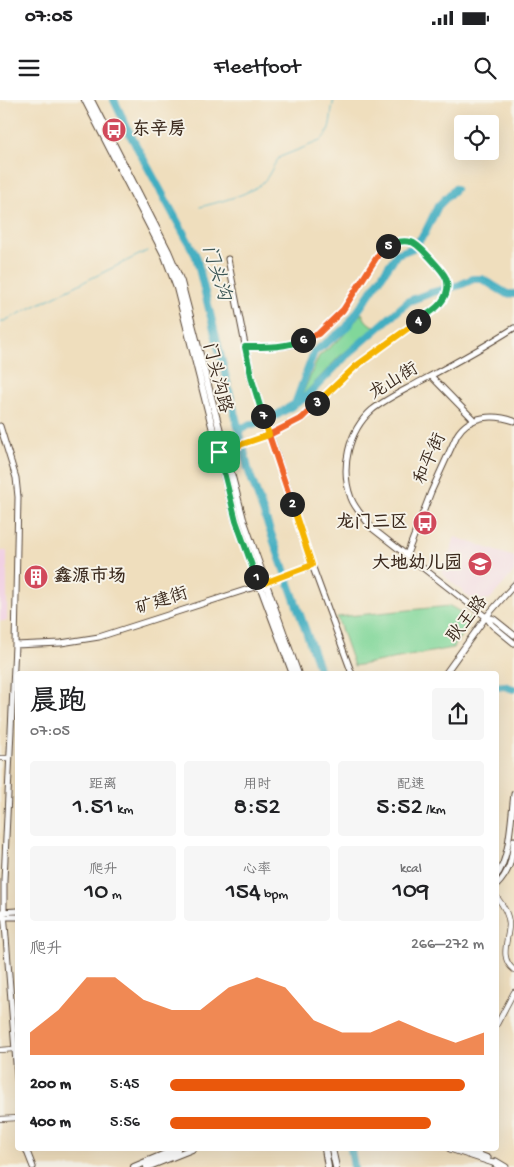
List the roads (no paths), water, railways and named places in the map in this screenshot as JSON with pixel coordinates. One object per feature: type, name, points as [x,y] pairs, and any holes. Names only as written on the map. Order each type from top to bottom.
[{"type":"main road","name":"门头沟路","points":[[85,100],[164,256],[177,288],[222,451],[243,519],[269,582],[297,671]]},
{"type":"main road","name":"门头沟路","points":[[90,100],[168,251],[181,282],[222,451],[236,521],[292,671]]},
{"type":"main road","points":[[134,1167],[173,1151]]},
{"type":"main road","points":[[148,1167],[187,1151]]},
{"type":"main road","points":[[325,1151],[328,1167]]},
{"type":"main road","points":[[332,1151],[336,1167]]},
{"type":"street","points":[[222,451],[269,435],[302,418],[356,366],[440,305],[448,286],[445,277],[428,256],[413,242],[398,241],[382,249],[343,310],[318,334],[293,345],[245,347]]},
{"type":"street","points":[[228,260],[252,380],[312,565],[351,671]]},
{"type":"street","name":"龙山街","points":[[514,328],[394,396],[372,411],[358,426],[350,446],[346,467],[351,499],[373,528],[486,617],[492,625],[514,643]]},
{"type":"street","points":[[431,376],[474,420],[485,417],[497,417],[514,422]]},
{"type":"street","name":"和平街","points":[[407,554],[431,492],[457,434],[464,425],[474,420]]},
{"type":"street","points":[[0,426],[16,478],[18,497],[15,645],[2,914],[15,1059]]},
{"type":"street","name":"矿建街","points":[[15,645],[61,643],[99,637],[269,582],[312,565]]},
{"type":"street","name":"耿王路","points":[[448,671],[486,617],[514,585]]},
{"type":"street","name":"龙山街","points":[[486,617],[494,619],[514,635]]},
{"type":"street","points":[[0,758],[9,758]]},
{"type":"street","points":[[499,873],[506,855],[514,794]]},
{"type":"street","points":[[499,883],[503,880],[511,862],[514,840]]},
{"type":"street","points":[[499,900],[507,914],[509,924],[505,948],[506,959],[514,970]]},
{"type":"street","points":[[2,914],[15,912]]},
{"type":"street","points":[[2,914],[15,916]]},
{"type":"street","points":[[499,1020],[514,992]]},
{"type":"street","points":[[0,1050],[14,1049]]},
{"type":"street","points":[[0,1120],[15,1118]]},
{"type":"street","points":[[27,1151],[33,1167]]},
{"type":"street","points":[[456,1151],[493,1163],[499,1167]]},
{"type":"street","points":[[470,1151],[506,1167]]},
{"type":"waterway","name":"门头沟","points":[[114,100],[132,138],[196,256],[241,439]]},
{"type":"waterway","points":[[200,207],[235,197],[253,189],[265,180],[280,157],[320,141],[329,127],[334,100]]},
{"type":"waterway","points":[[295,404],[314,352],[346,328],[397,254],[413,248],[425,233],[438,206],[455,189]]},
{"type":"waterway","points":[[0,323],[147,251]]},
{"type":"waterway","points":[[272,417],[305,398],[346,356],[409,301],[473,279],[482,279],[507,294],[514,294]]},
{"type":"waterway","points":[[238,429],[259,422]]},
{"type":"waterway","name":"门头沟","points":[[243,447],[248,469],[319,671]]},
{"type":"waterway","points":[[499,687],[513,689]]},
{"type":"waterway","name":"门头沟","points":[[351,1151],[354,1167]]},
{"type":"place","name":"东辛房","points":[[114,130]]},
{"type":"place","name":"龙门三区","points":[[425,523]]},
{"type":"place","name":"大地幼儿园","points":[[480,564]]},
{"type":"place","name":"鑫源市场","points":[[36,577]]}]
